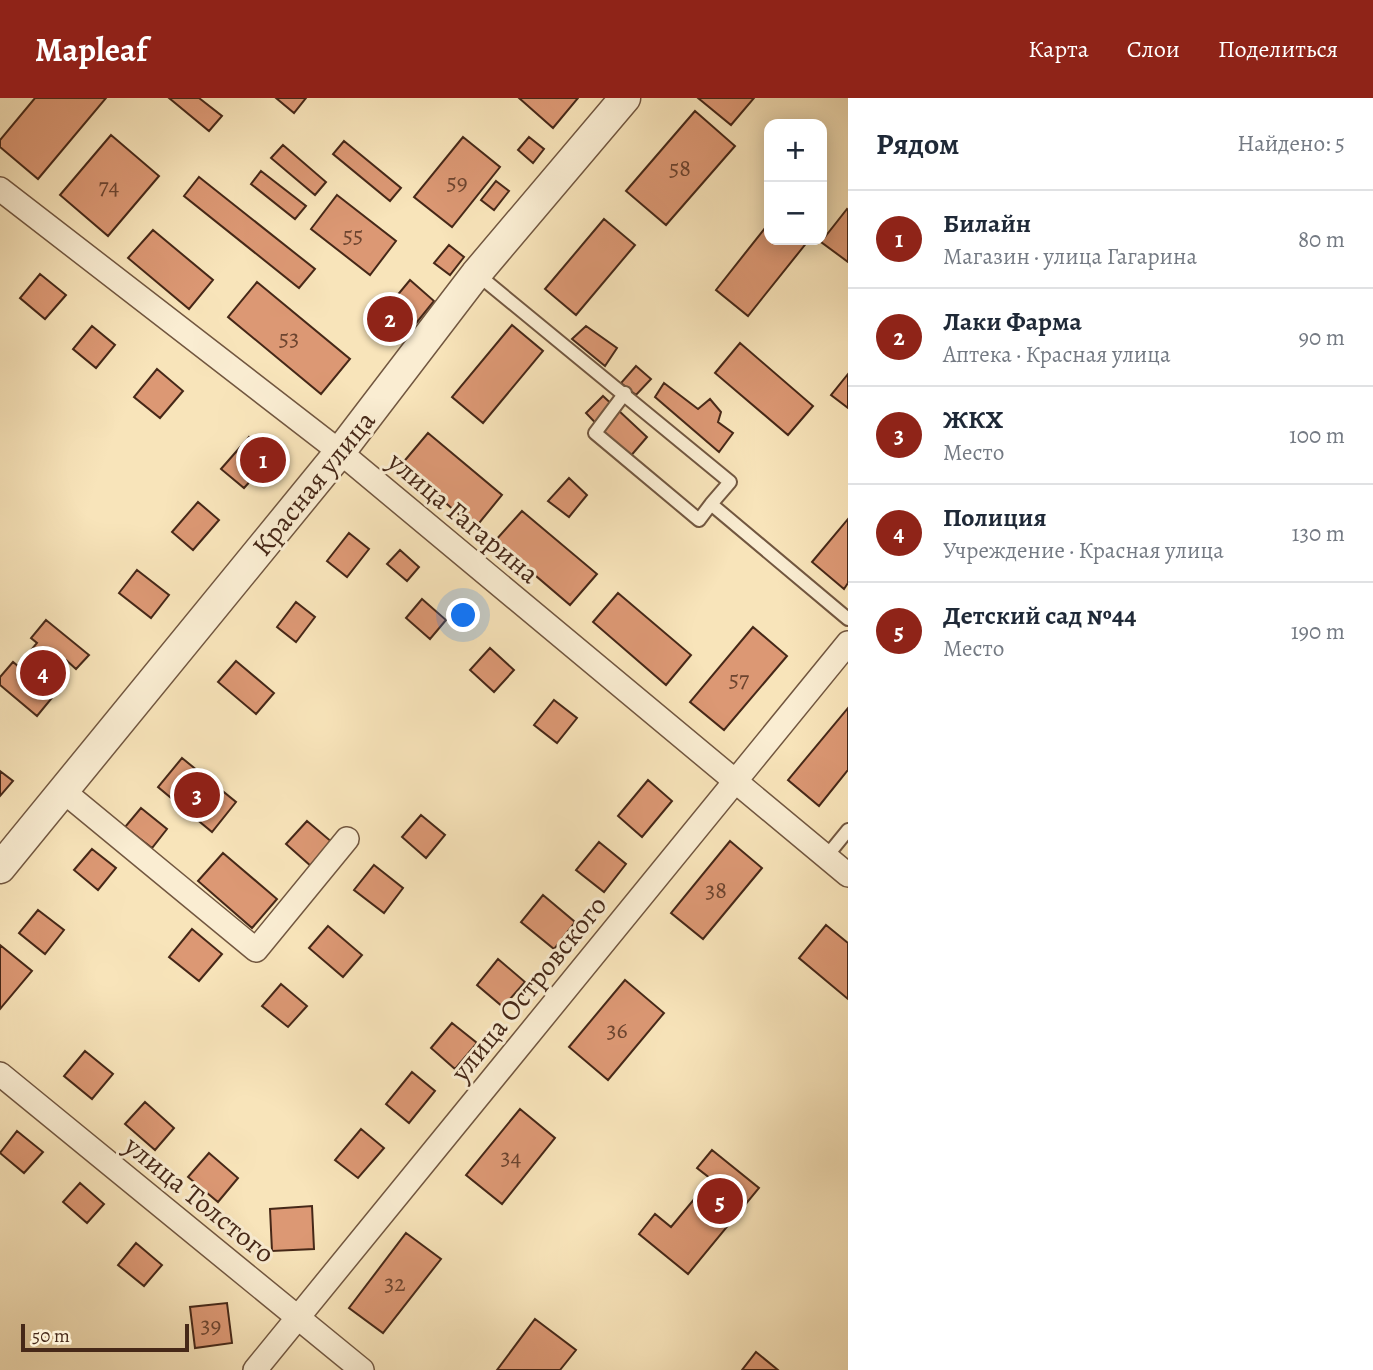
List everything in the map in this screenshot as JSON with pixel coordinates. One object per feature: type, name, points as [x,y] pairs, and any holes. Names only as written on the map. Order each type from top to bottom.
[{"type":"street","name":"Красная улица","points":[[0,868],[340,452],[476,274],[625,98]]},
{"type":"street","name":"улица Гагарина","points":[[0,189],[340,452],[848,875]]},
{"type":"street","name":"улица Островского","points":[[254,1370],[848,643]]},
{"type":"street","points":[[62,790],[256,950],[347,839]]},
{"type":"street","name":"улица Толстого","points":[[0,1074],[362,1370]]},
{"type":"lane","points":[[476,274],[625,393],[730,482],[699,520],[595,433],[625,393]]},
{"type":"lane","points":[[711,504],[848,619]]},
{"type":"lane","points":[[826,857],[848,830]]},
{"type":"building","points":[[35,98],[106,98],[38,179],[0,147],[0,140]]},
{"type":"building","points":[[169,98],[199,98],[222,116],[209,131]]},
{"type":"building","points":[[276,98],[306,98],[294,113]]},
{"type":"building","points":[[519,98],[578,98],[553,128]]},
{"type":"building","points":[[698,98],[754,98],[731,125]]},
{"type":"building","points":[[695,111],[735,146],[666,225],[626,191]]},
{"type":"building","points":[[111,135],[159,176],[108,236],[60,195]]},
{"type":"building","points":[[463,137],[500,167],[452,227],[414,197]]},
{"type":"building","points":[[529,137],[544,149],[533,163],[518,150]]},
{"type":"building","points":[[344,141],[401,188],[390,201],[333,154]]},
{"type":"building","points":[[283,145],[326,182],[315,195],[271,158]]},
{"type":"building","points":[[261,171],[306,206],[295,219],[251,184]]},
{"type":"building","points":[[199,177],[315,269],[299,288],[184,196]]},
{"type":"building","points":[[496,181],[509,191],[494,210],[481,200]]},
{"type":"building","points":[[337,195],[396,241],[370,275],[311,229]]},
{"type":"building","points":[[847,209],[848,262],[825,245],[827,234]]},
{"type":"building","points":[[604,219],[635,245],[576,315],[545,289]]},
{"type":"building","points":[[764,229],[764,245],[805,245],[748,316],[716,290]]},
{"type":"building","points":[[153,230],[213,280],[189,309],[128,258]]},
{"type":"building","points":[[449,245],[464,257],[450,275],[434,263]]},
{"type":"building","points":[[40,274],[66,295],[45,319],[20,298]]},
{"type":"building","points":[[410,280],[434,301],[405,337],[380,316]]},
{"type":"building","points":[[257,282],[350,359],[321,394],[228,317]]},
{"type":"building","points":[[512,325],[543,351],[483,423],[452,397]]},
{"type":"building","points":[[92,326],[115,345],[96,368],[73,349]]},
{"type":"building","points":[[586,326],[617,348],[605,366],[572,339]]},
{"type":"building","points":[[740,343],[813,406],[788,435],[715,373]]},
{"type":"building","points":[[636,366],[651,379],[636,395],[621,383]]},
{"type":"building","points":[[157,369],[183,391],[160,418],[134,397]]},
{"type":"building","points":[[848,374],[848,408],[831,395]]},
{"type":"building","points":[[664,383],[698,409],[710,399],[721,412],[718,422],[733,433],[719,452],[655,397]]},
{"type":"building","points":[[603,396],[647,437],[629,458],[586,413]]},
{"type":"building","points":[[428,433],[502,495],[475,528],[401,465]]},
{"type":"building","points":[[249,437],[272,457],[244,488],[221,469]]},
{"type":"building","points":[[569,478],[587,495],[569,517],[548,501]]},
{"type":"building","points":[[198,502],[219,520],[193,550],[172,532]]},
{"type":"building","points":[[522,511],[597,574],[570,605],[495,541]]},
{"type":"building","points":[[848,519],[848,583],[844,589],[812,562]]},
{"type":"building","points":[[349,533],[369,549],[347,577],[327,561]]},
{"type":"building","points":[[400,550],[419,567],[407,581],[387,564]]},
{"type":"building","points":[[137,570],[169,595],[151,618],[119,593]]},
{"type":"building","points":[[618,593],[691,655],[666,685],[593,622]]},
{"type":"building","points":[[422,599],[446,620],[430,639],[406,618]]},
{"type":"building","points":[[296,602],[315,617],[296,642],[277,627]]},
{"type":"building","points":[[46,620],[89,655],[76,669],[66,660],[45,684],[56,693],[37,716],[0,685],[0,677],[13,662],[18,666],[37,643],[31,638]]},
{"type":"building","points":[[753,627],[787,656],[724,730],[690,702]]},
{"type":"building","points":[[490,648],[514,670],[494,692],[470,670]]},
{"type":"building","points":[[236,661],[274,693],[256,714],[218,682]]},
{"type":"building","points":[[554,700],[577,718],[557,743],[534,725]]},
{"type":"building","points":[[848,708],[848,770],[819,806],[788,780]]},
{"type":"building","points":[[182,758],[236,802],[212,832],[158,787]]},
{"type":"building","points":[[0,771],[13,781],[0,796]]},
{"type":"building","points":[[648,780],[672,801],[642,837],[618,816]]},
{"type":"building","points":[[141,808],[167,829],[152,848],[125,827]]},
{"type":"building","points":[[421,815],[445,835],[426,858],[402,837]]},
{"type":"building","points":[[307,821],[333,843],[312,867],[286,844]]},
{"type":"building","points":[[730,841],[762,868],[703,939],[671,913]]},
{"type":"building","points":[[599,842],[626,864],[604,892],[576,870]]},
{"type":"building","points":[[92,849],[116,868],[98,890],[74,870]]},
{"type":"building","points":[[223,853],[277,899],[252,928],[198,881]]},
{"type":"building","points":[[374,865],[403,888],[384,913],[354,890]]},
{"type":"building","points":[[543,895],[575,922],[554,949],[521,922]]},
{"type":"building","points":[[38,910],[64,930],[45,954],[19,933]]},
{"type":"building","points":[[826,925],[848,943],[848,999],[799,958]]},
{"type":"building","points":[[328,926],[362,955],[343,977],[309,948]]},
{"type":"building","points":[[192,929],[222,954],[199,981],[169,957]]},
{"type":"building","points":[[0,945],[32,971],[0,1009]]},
{"type":"building","points":[[498,959],[525,982],[503,1007],[477,985]]},
{"type":"building","points":[[625,980],[664,1013],[608,1080],[569,1047]]},
{"type":"building","points":[[281,984],[307,1006],[288,1027],[262,1006]]},
{"type":"building","points":[[452,1023],[477,1043],[455,1069],[431,1048]]},
{"type":"building","points":[[85,1051],[113,1074],[92,1099],[64,1076]]},
{"type":"building","points":[[412,1072],[435,1091],[409,1123],[386,1104]]},
{"type":"building","points":[[145,1102],[174,1128],[155,1150],[125,1124]]},
{"type":"building","points":[[520,1109],[555,1138],[502,1204],[466,1175]]},
{"type":"building","points":[[361,1129],[384,1148],[358,1178],[335,1160]]},
{"type":"building","points":[[17,1131],[43,1152],[24,1173],[0,1153]]},
{"type":"building","points":[[712,1150],[759,1188],[688,1274],[639,1234],[655,1214],[671,1227],[711,1179],[697,1168]]},
{"type":"building","points":[[209,1153],[238,1178],[218,1202],[188,1177]]},
{"type":"building","points":[[80,1183],[104,1204],[87,1223],[63,1202]]},
{"type":"building","points":[[312,1206],[314,1249],[272,1251],[270,1209]]},
{"type":"building","points":[[406,1233],[441,1259],[383,1333],[349,1308]]},
{"type":"building","points":[[136,1243],[162,1265],[144,1286],[118,1265]]},
{"type":"building","points":[[227,1303],[232,1343],[195,1348],[190,1307]]},
{"type":"building","points":[[535,1319],[576,1350],[560,1370],[497,1370]]},
{"type":"building","points":[[756,1352],[778,1370],[742,1370]]},
{"type":"place","name":"Лаки Фарма","points":[[390,319]]},
{"type":"place","name":"Билайн","points":[[263,460]]},
{"type":"place","name":"Полиция","points":[[43,673]]},
{"type":"place","name":"ЖКХ","points":[[197,795]]},
{"type":"place","name":"Детский сад №44","points":[[720,1201]]}]
